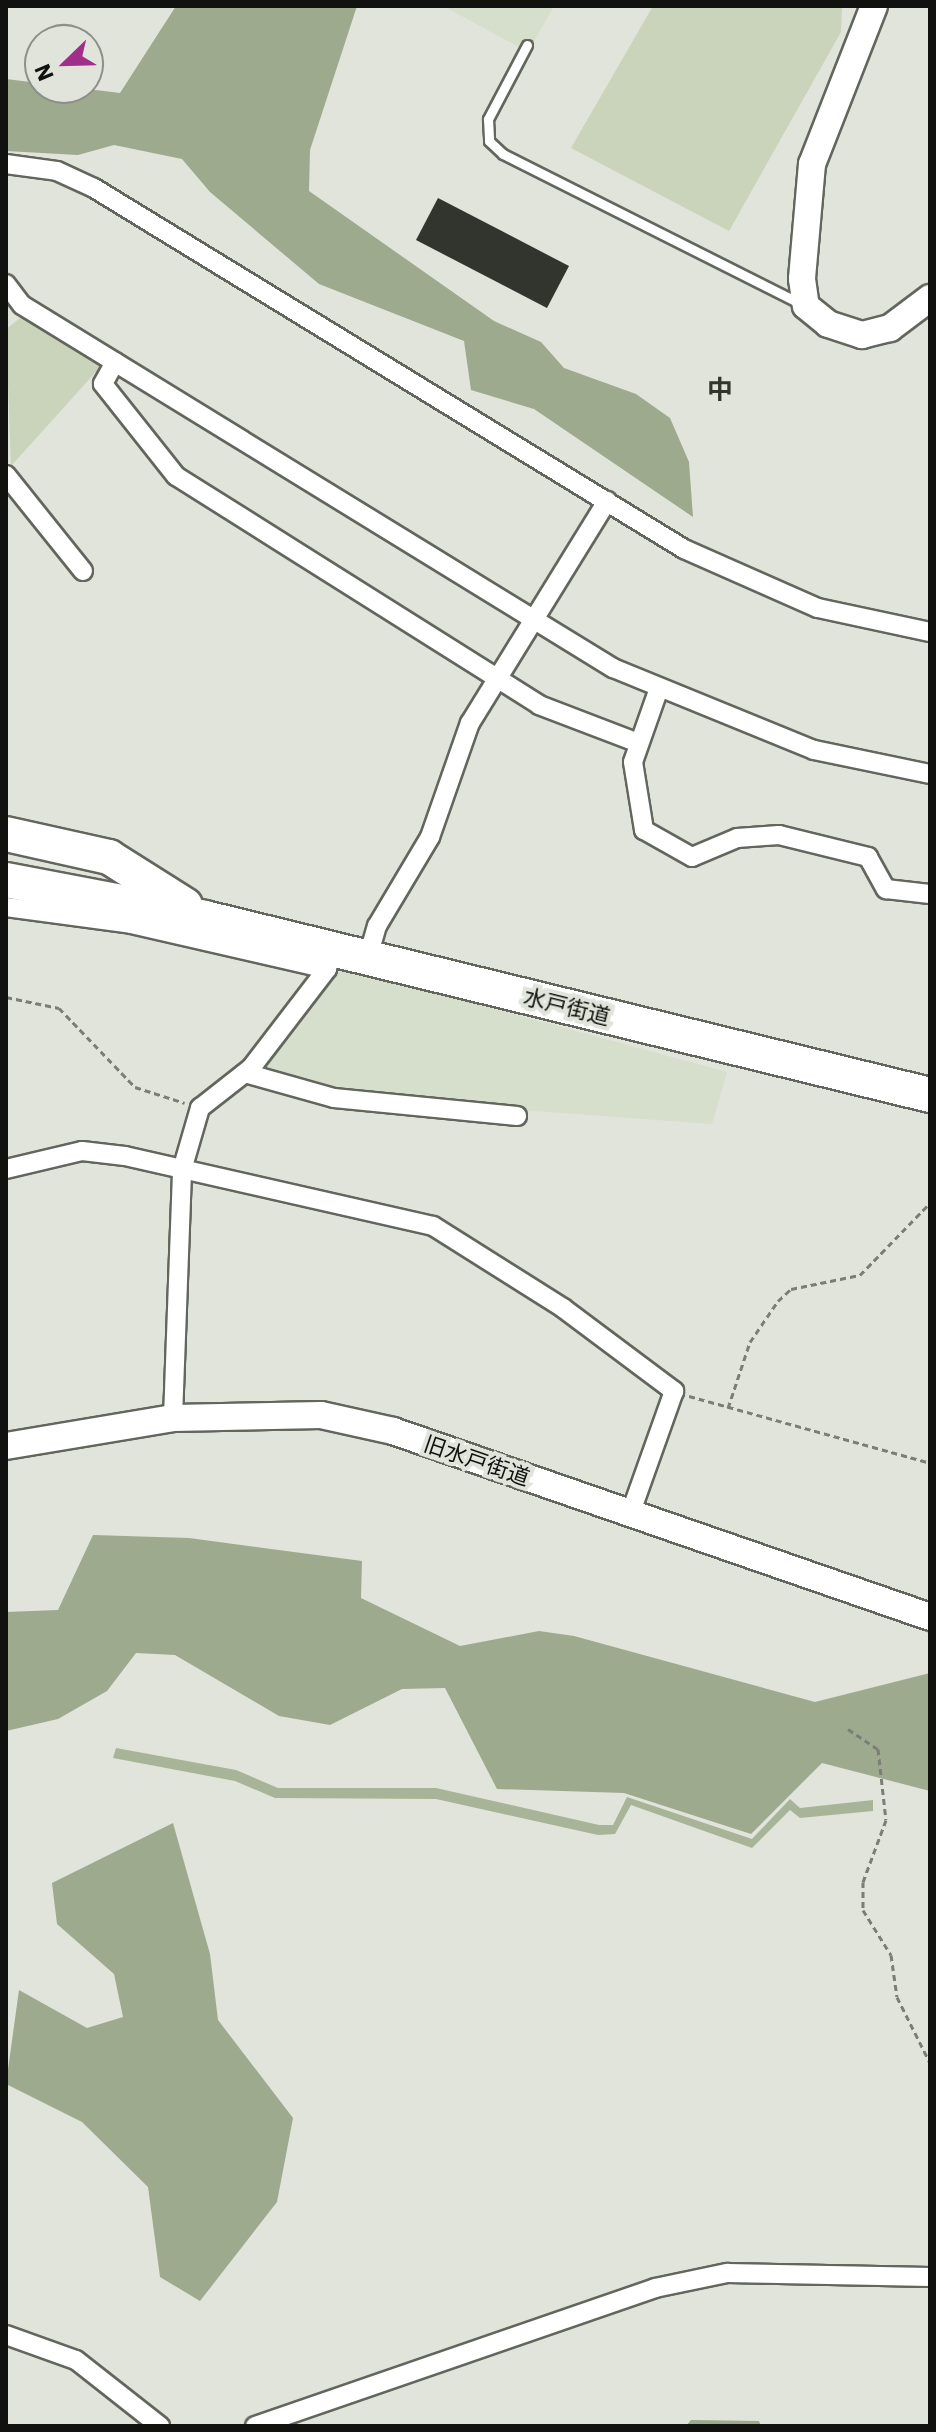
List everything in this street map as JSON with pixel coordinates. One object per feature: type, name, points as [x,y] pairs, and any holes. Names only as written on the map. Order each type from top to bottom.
[{"type":"highway","points":[[6,834],[109,857],[205,918]]},
{"type":"highway","name":"水戸街道","points":[[6,880],[205,918],[329,959],[368,957],[930,1095]]},
{"type":"street","points":[[874,6],[812,164],[806,306],[828,324],[862,335],[890,328],[930,298]]},
{"type":"street","points":[[6,164],[57,171],[94,188],[684,549],[818,608],[930,632]]},
{"type":"street","points":[[6,284],[22,305],[533,620],[658,691],[814,750],[930,774]]},
{"type":"street","points":[[6,318],[22,305]]},
{"type":"street","points":[[115,362],[103,384],[176,476],[539,705],[636,742]]},
{"type":"street","points":[[6,475],[83,571]]},
{"type":"street","points":[[368,957],[497,678],[607,501]]},
{"type":"street","points":[[658,691],[636,742],[644,830],[679,855],[737,838],[779,835],[868,857],[886,889],[930,894]]},
{"type":"street","points":[[6,907],[131,924],[329,959],[245,1073],[200,1108],[182,1170],[173,1418]]},
{"type":"street","points":[[245,1073],[334,1098],[517,1116]]},
{"type":"street","points":[[6,1169],[82,1151],[433,1226],[563,1308],[674,1391],[631,1512]]},
{"type":"street","name":"旧水戸街道","points":[[6,1446],[173,1418],[321,1415],[393,1431],[930,1617]]},
{"type":"street","points":[[255,2426],[655,2288],[727,2273],[930,2277]]},
{"type":"street","points":[[6,2335],[76,2360],[160,2426]]},
{"type":"lane","points":[[527,45],[488,119],[489,141],[503,154],[806,306]]},
{"type":"path","points":[[6,997],[59,1008],[135,1087],[200,1108]]},
{"type":"path","points":[[728,1408],[750,1342],[778,1301],[791,1289],[860,1275],[930,1203]]},
{"type":"path","points":[[674,1391],[930,1463]]},
{"type":"path","points":[[848,1729],[878,1749],[886,1820],[863,1882],[863,1910],[891,1955],[897,1997],[930,2063]]},
{"type":"shaded area","points":[[176,6],[357,6],[310,150],[309,191],[494,321],[541,342],[564,368],[636,394],[670,418],[689,462],[693,517],[534,409],[471,390],[464,341],[319,284],[210,192],[182,159],[114,145],[78,155],[6,151],[6,79],[24,81],[24,104],[104,104],[104,91],[120,93]]},
{"type":"shaded area","points":[[443,6],[554,6],[528,52]]},
{"type":"shaded area","points":[[653,6],[842,6],[841,32],[729,231],[571,148]]},
{"type":"shaded area","points":[[23,316],[103,364],[11,466],[6,329]]},
{"type":"shaded area","points":[[343,968],[727,1072],[712,1124],[331,1096],[253,1068]]},
{"type":"shaded area","points":[[93,1535],[189,1538],[362,1561],[361,1598],[460,1646],[539,1631],[574,1636],[815,1702],[930,1673],[930,1791],[822,1763],[751,1834],[624,1793],[497,1789],[445,1688],[402,1689],[330,1725],[279,1716],[175,1655],[136,1653],[107,1691],[58,1719],[6,1731],[6,1612],[58,1610]]},
{"type":"shaded area","points":[[116,1748],[236,1770],[278,1788],[436,1788],[599,1825],[613,1825],[627,1797],[752,1839],[790,1799],[800,1808],[873,1800],[873,1811],[800,1818],[790,1810],[752,1848],[631,1805],[615,1834],[598,1835],[436,1799],[275,1798],[235,1781],[113,1758]]},
{"type":"shaded area","points":[[173,1823],[210,1954],[218,2020],[293,2118],[277,2202],[200,2301],[160,2277],[148,2187],[82,2122],[6,2084],[19,1990],[87,2028],[123,2017],[114,1974],[57,1924],[52,1883]]},
{"type":"shaded area","points":[[691,2420],[759,2421],[761,2426],[686,2426]]},
{"type":"building","points":[[438,198],[569,266],[547,308],[416,240]]},
{"type":"district","name":"中","points":[[720,390]]}]
